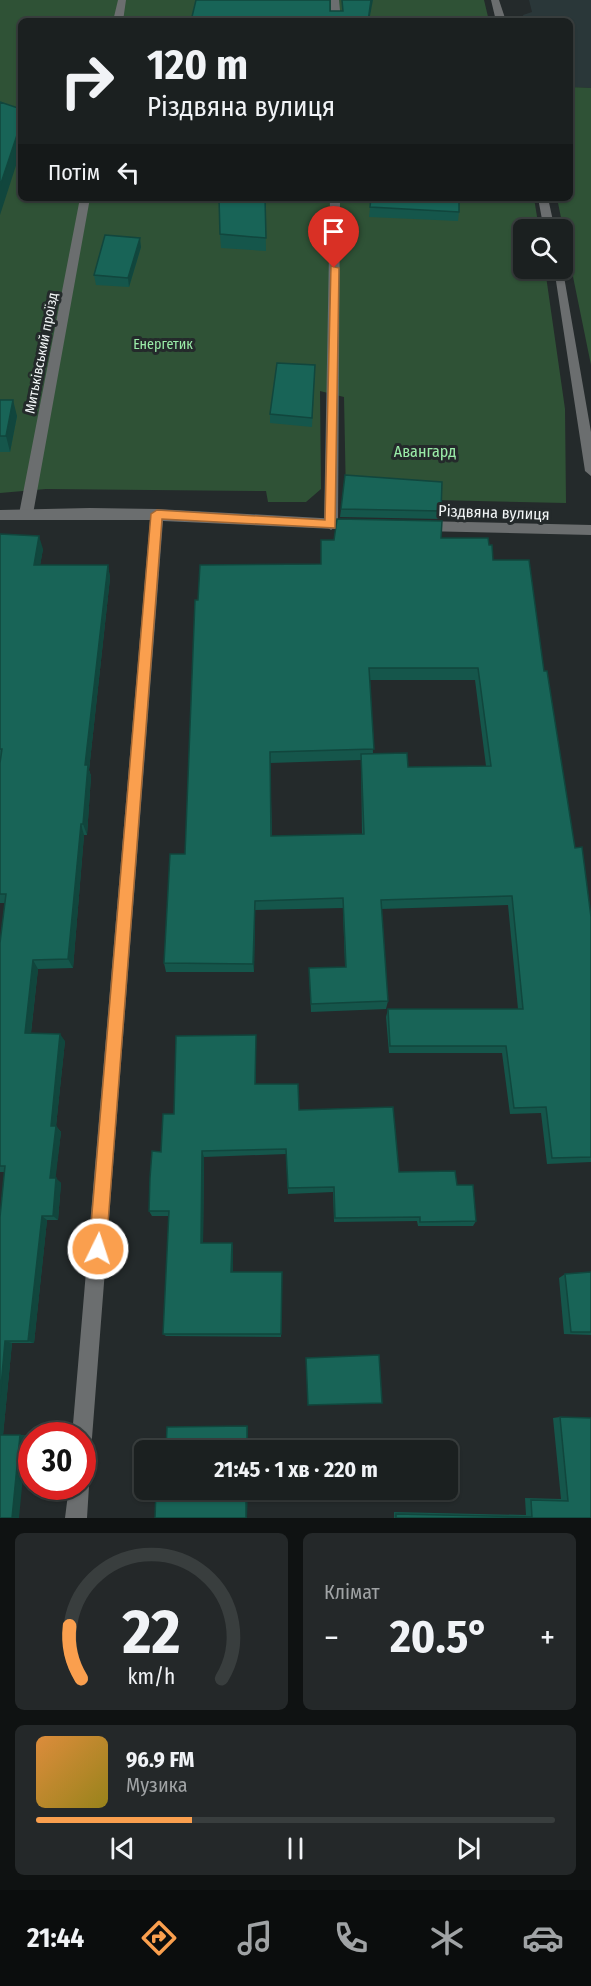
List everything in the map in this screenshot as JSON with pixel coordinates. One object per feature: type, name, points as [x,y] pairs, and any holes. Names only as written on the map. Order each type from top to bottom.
[{"type":"street","points":[[119,18],[122,0]]},
{"type":"street","points":[[335,0],[336,18]]},
{"type":"street","points":[[495,0],[500,18]]},
{"type":"street","name":"Митьківський проїзд","points":[[26,514],[84,201]]},
{"type":"street","points":[[331,525],[335,201]]},
{"type":"street","points":[[544,201],[548,219]]},
{"type":"street","points":[[561,279],[591,471]]},
{"type":"street","points":[[83,1422],[157,514]]},
{"type":"street","points":[[0,515],[157,514],[375,526]]},
{"type":"street","name":"Різдвяна вулиця","points":[[408,526],[591,530]]},
{"type":"street","points":[[76,1518],[78,1500]]},
{"type":"shaded area","points":[[529,0],[591,0],[591,88],[573,87],[573,18],[524,18],[523,15],[532,12]]},
{"type":"green space","name":"Енергетик","points":[[0,0],[484,0],[488,18],[18,18],[18,201],[534,201],[537,219],[513,219],[513,279],[546,279],[565,409],[566,503],[346,498],[344,397],[320,391],[321,489],[306,502],[268,502],[266,491],[46,489],[0,493]]},
{"type":"green space","points":[[573,87],[591,88],[591,365],[573,277],[573,219],[561,219],[558,201],[573,201]]},
{"type":"building","points":[[196,0],[330,0],[330,11],[343,11],[342,0],[371,0],[368,18],[192,18]]},
{"type":"building","points":[[0,102],[18,108],[18,132],[0,186]]},
{"type":"building","points":[[219,201],[265,201],[266,238],[220,234]]},
{"type":"building","points":[[371,201],[459,201],[459,212],[370,207]]},
{"type":"building","points":[[105,235],[140,238],[128,278],[94,275]]},
{"type":"building","points":[[277,363],[315,365],[312,418],[270,414]]},
{"type":"building","points":[[0,400],[13,400],[6,436],[0,436]]},
{"type":"building","points":[[345,475],[442,482],[441,511],[341,509]]},
{"type":"building","points":[[337,519],[442,521],[441,538],[488,538],[489,545],[492,545],[493,560],[529,560],[544,671],[547,671],[575,848],[582,847],[591,917],[591,1157],[552,1158],[546,1107],[514,1108],[506,1046],[390,1046],[388,1009],[523,1009],[512,896],[381,900],[388,1001],[311,1004],[309,968],[346,967],[343,898],[255,901],[253,964],[164,963],[170,854],[185,854],[195,600],[198,600],[200,565],[321,564],[321,540],[334,540]],"holes":[[[369,668],[478,668],[491,766],[408,767],[407,753],[361,754],[364,834],[271,836],[270,752],[374,749]]]},
{"type":"building","points":[[0,534],[39,536],[34,565],[108,565],[85,765],[88,765],[83,824],[81,824],[68,959],[33,960],[25,1033],[60,1034],[51,1126],[56,1126],[50,1178],[56,1178],[53,1216],[42,1216],[28,1341],[5,1341],[0,1398],[0,1217],[5,1166],[0,1166],[0,943],[6,894],[0,894],[0,763],[2,749],[0,749]]},
{"type":"building","points":[[256,1035],[255,1084],[298,1084],[299,1110],[393,1107],[399,1172],[455,1171],[457,1185],[473,1185],[476,1221],[420,1222],[420,1217],[335,1218],[334,1187],[288,1188],[286,1149],[202,1151],[201,1243],[232,1243],[231,1272],[282,1272],[281,1334],[163,1334],[169,1211],[149,1211],[150,1178],[152,1151],[161,1152],[163,1114],[174,1114],[176,1036]]},
{"type":"building","points":[[591,1272],[591,1332],[571,1332],[565,1274]]},
{"type":"building","points":[[379,1355],[382,1403],[308,1405],[306,1358]]},
{"type":"building","points":[[560,1417],[591,1418],[591,1518],[396,1518],[396,1514],[532,1517],[531,1500],[568,1501]]},
{"type":"building","points":[[247,1426],[247,1440],[166,1440],[167,1427]]},
{"type":"building","points":[[0,1435],[18,1435],[12,1518],[0,1518]]},
{"type":"building","points":[[156,1500],[246,1500],[246,1518],[155,1518]]},
{"type":"route","points":[[98,1249],[157,514],[227,518],[276,524],[331,525],[334,268]]},
{"type":"park label","name":"Авангард","points":[[425,451]]}]
